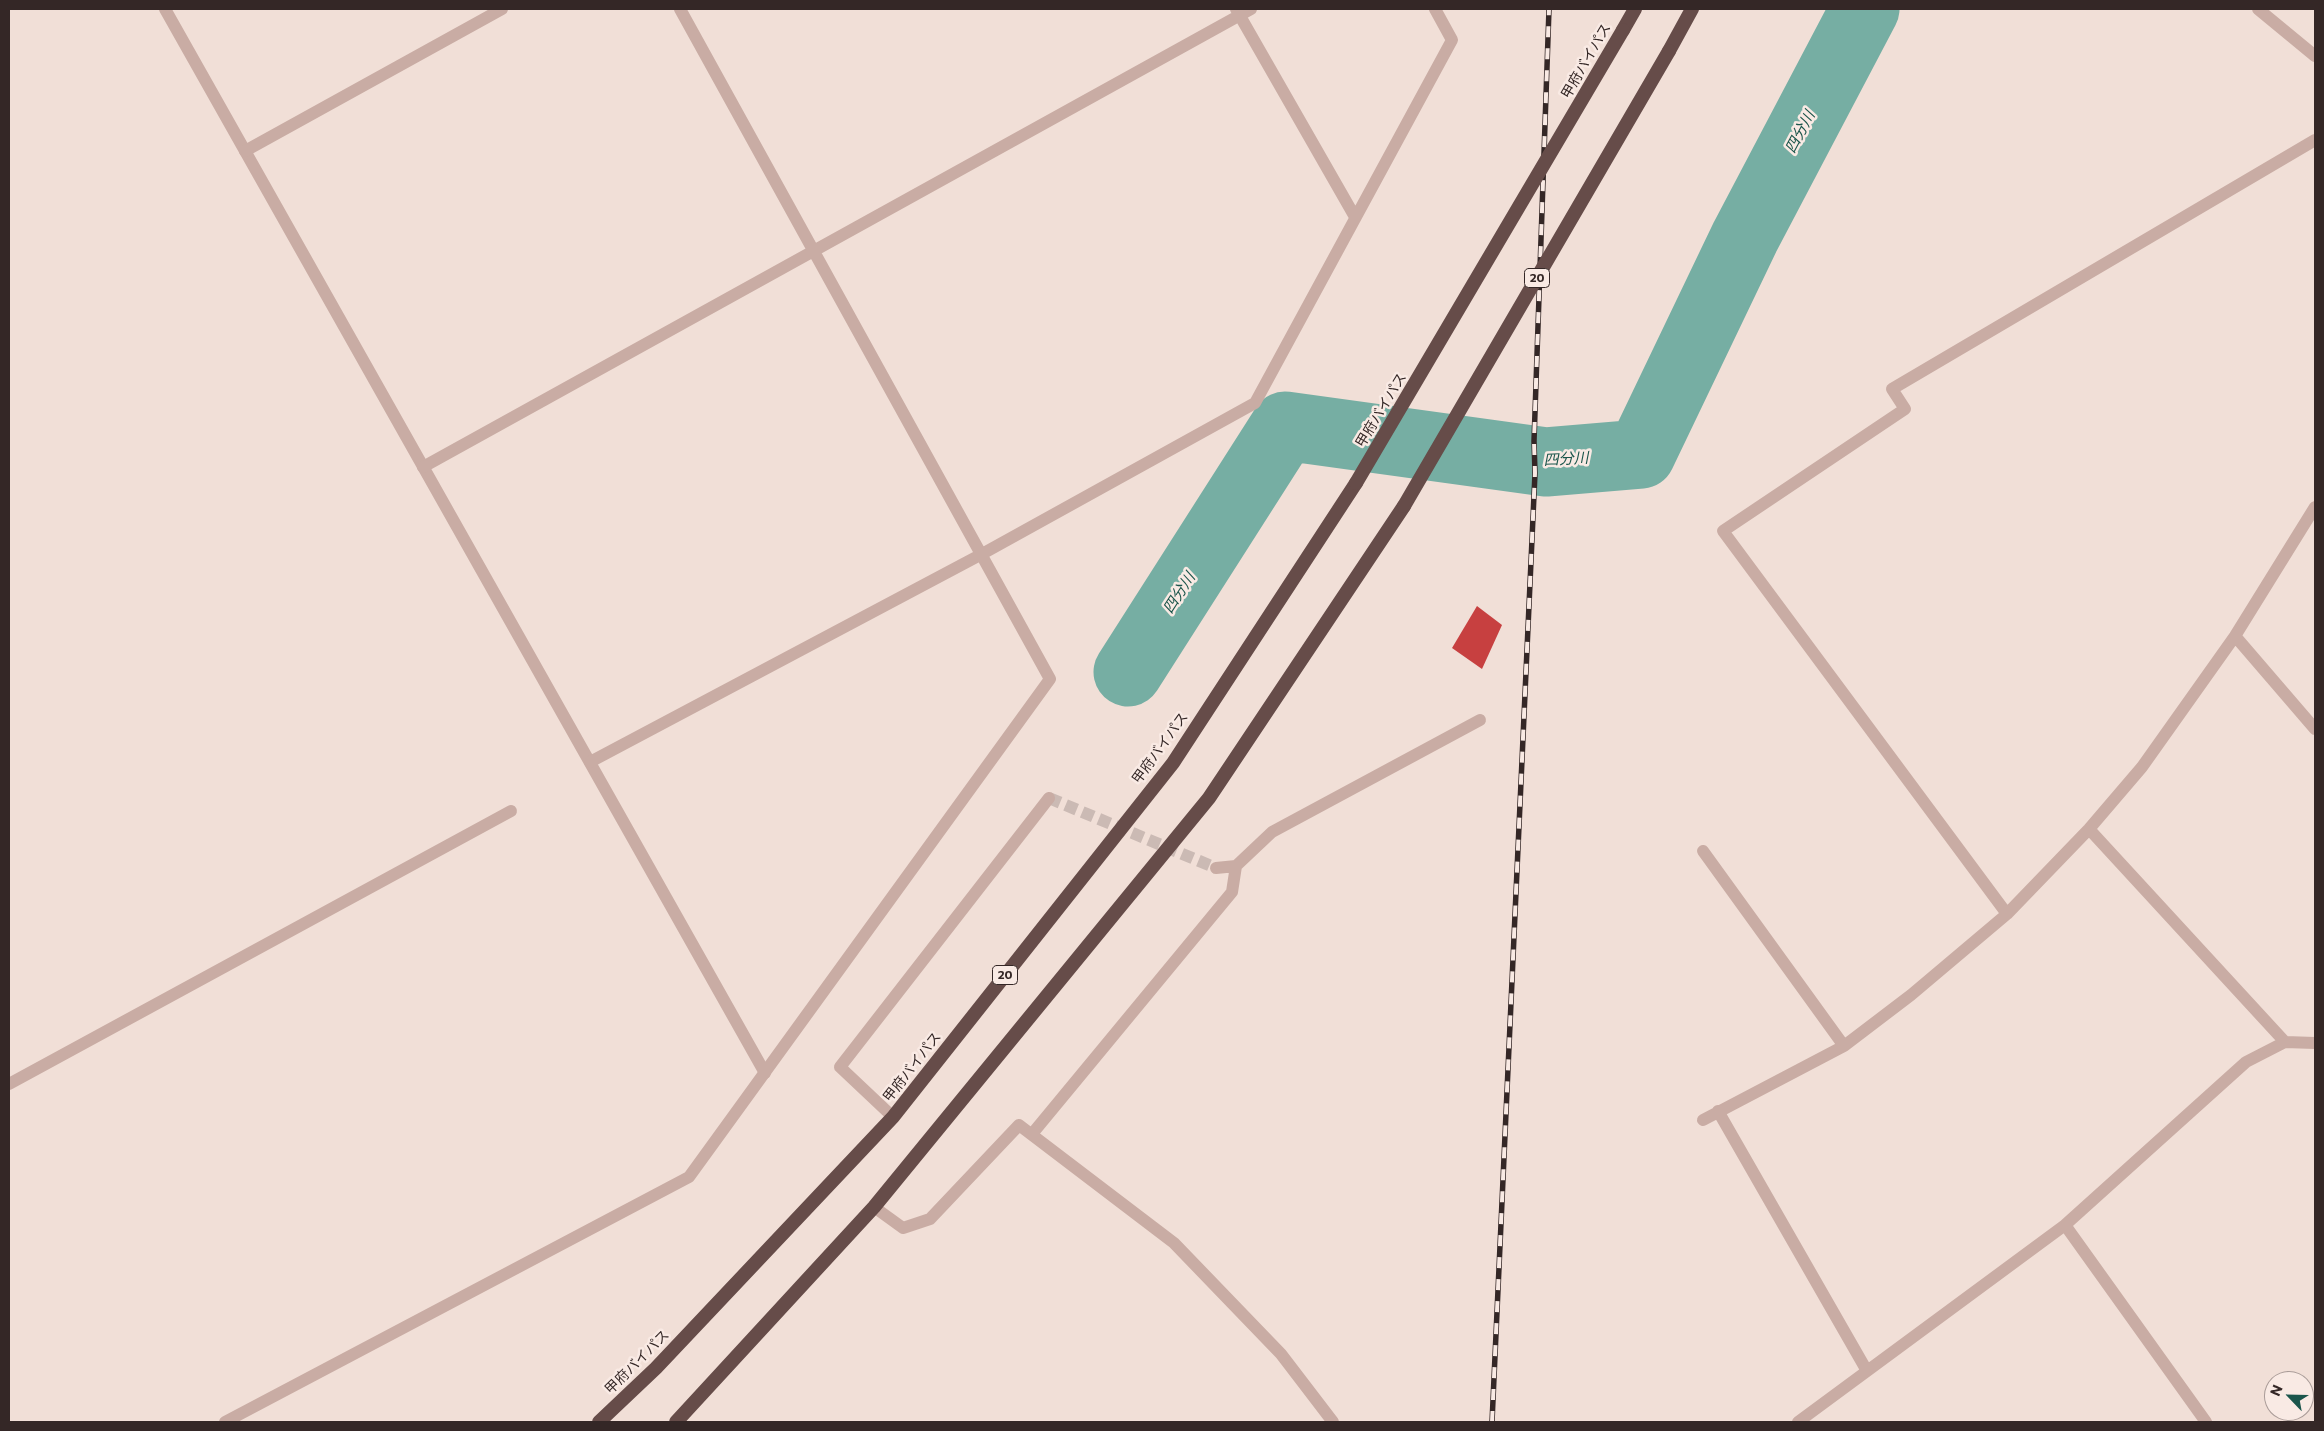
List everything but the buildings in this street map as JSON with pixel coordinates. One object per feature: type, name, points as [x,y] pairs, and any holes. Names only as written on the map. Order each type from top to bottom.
[{"type":"highway","name":"甲府バイパス","points":[[599,1422],[656,1368],[893,1117],[1172,763],[1356,483],[1636,9]]},
{"type":"highway","name":"20","points":[[676,1422],[874,1207],[1209,798],[1404,506],[1692,9]]},
{"type":"street","points":[[165,9],[765,1073]]},
{"type":"street","points":[[245,151],[502,9]]},
{"type":"street","points":[[225,1422],[689,1177],[1050,679],[680,9]]},
{"type":"street","points":[[424,467],[814,252],[1238,12],[1251,9]]},
{"type":"street","points":[[590,762],[982,554],[1255,403],[1452,40],[1434,9]]},
{"type":"street","points":[[2258,9],[2315,56]]},
{"type":"street","points":[[1238,12],[1355,217]]},
{"type":"street","points":[[2007,914],[1723,531],[1905,408],[1892,389],[2315,140]]},
{"type":"street","points":[[1703,1120],[1844,1046],[1911,995],[2007,914],[2089,829],[2142,767],[2235,636],[2315,507]]},
{"type":"street","points":[[2235,636],[2315,728]]},
{"type":"street","points":[[1216,868],[1236,866],[1272,832],[1480,720]]},
{"type":"street","points":[[893,1117],[840,1067],[1049,798]]},
{"type":"street","points":[[9,1084],[512,811]]},
{"type":"street","points":[[2089,829],[2285,1042]]},
{"type":"street","points":[[1703,850],[1844,1046]]},
{"type":"street","points":[[1032,1134],[1232,892],[1236,866]]},
{"type":"street","points":[[1798,1422],[2065,1225],[2246,1062],[2285,1042],[2315,1042]]},
{"type":"street","points":[[1718,1111],[1867,1371]]},
{"type":"street","points":[[874,1207],[903,1228],[930,1219],[1019,1125],[1174,1244],[1281,1354],[1333,1422]]},
{"type":"street","points":[[2065,1225],[2206,1422]]},
{"type":"waterway","name":"四分川","points":[[1128,672],[1285,426],[1546,462],[1641,454],[1745,237],[1865,9]]},
{"type":"tunnel","points":[[1049,798],[1216,868]]},
{"type":"railway","points":[[1492,1422],[1535,473],[1534,441],[1549,9]]}]
